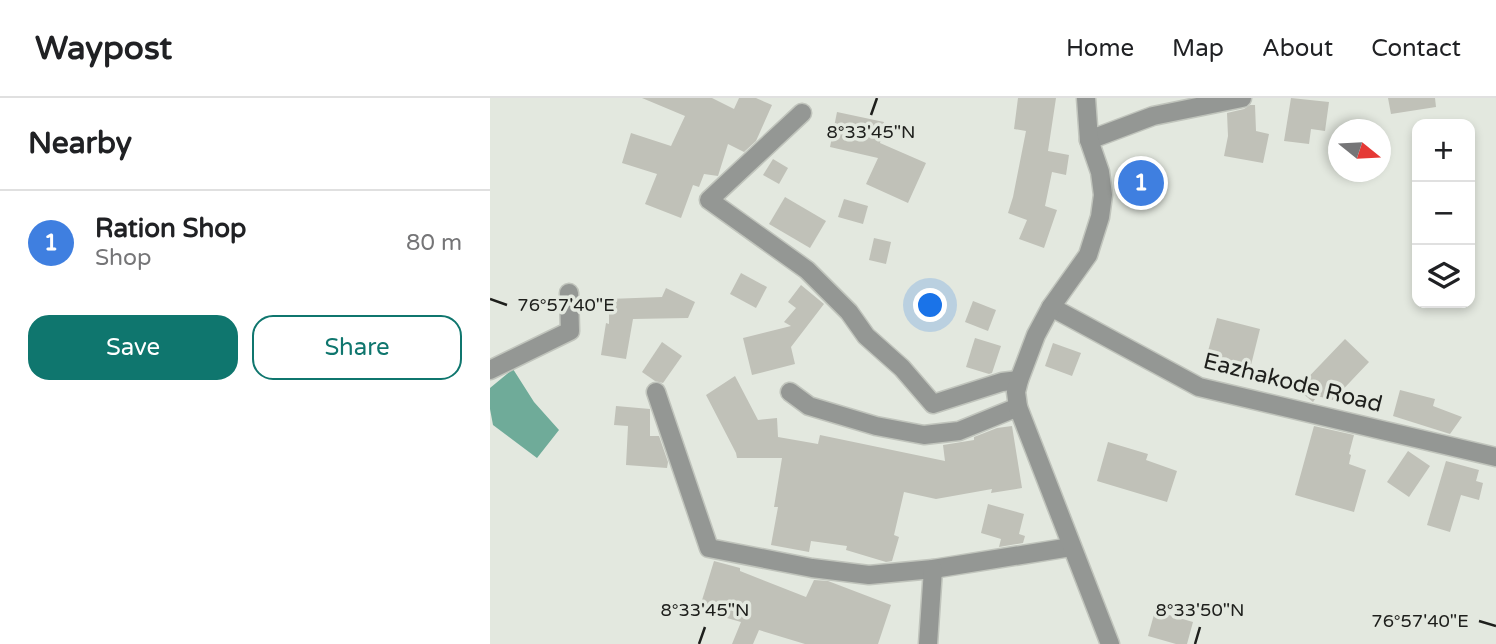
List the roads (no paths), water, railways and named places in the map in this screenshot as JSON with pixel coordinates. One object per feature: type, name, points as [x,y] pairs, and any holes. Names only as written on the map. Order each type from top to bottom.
[{"type":"street","points":[[1086,98],[1089,141],[1100,172],[1103,195],[1100,217],[1088,255],[1051,307],[1036,335],[1016,391],[1018,407],[1110,644]]},
{"type":"street","points":[[1089,141],[1153,116],[1242,98]]},
{"type":"street","points":[[802,113],[709,200],[807,270],[849,312],[866,336],[902,368],[933,404],[1002,382],[1018,380]]},
{"type":"street","points":[[490,370],[570,331],[569,293]]},
{"type":"street","name":"Eazhakode Road","points":[[1051,307],[1199,387],[1496,457]]},
{"type":"street","points":[[656,392],[709,548],[812,568],[869,575],[933,569],[1071,547]]},
{"type":"street","points":[[790,392],[809,406],[876,426],[924,435],[959,431],[1018,407]]},
{"type":"street","points":[[928,644],[933,569]]},
{"type":"place","name":"Ration Shop","points":[[1141,183]]}]
